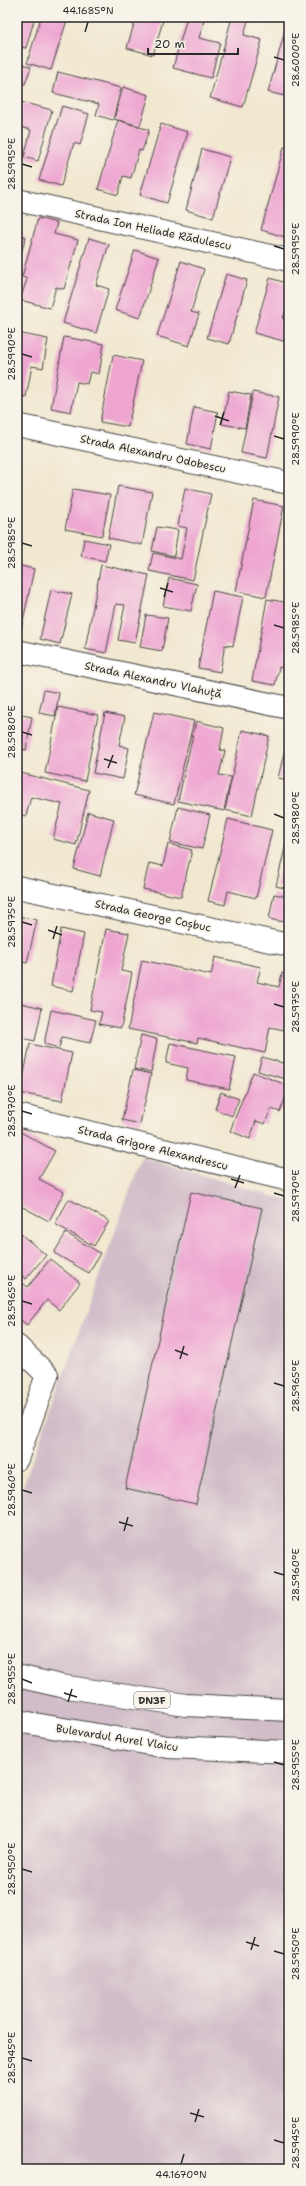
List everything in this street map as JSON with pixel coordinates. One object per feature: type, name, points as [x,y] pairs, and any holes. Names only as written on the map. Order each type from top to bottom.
[{"type":"street","name":"Strada Ion Heliade Rădulescu","points":[[17,200],[289,260]]},
{"type":"street","name":"Strada Alexandru Odobescu","points":[[17,425],[289,483]]},
{"type":"street","name":"Strada Alexandru Vlahuță","points":[[17,651],[289,708]]},
{"type":"street","name":"Strada George Coșbuc","points":[[17,887],[289,945]]},
{"type":"street","name":"Strada Grigore Alexandrescu","points":[[17,1115],[289,1180]]},
{"type":"street","points":[[17,1346],[46,1375],[17,1458]]},
{"type":"street","name":"DN3F","points":[[17,1676],[61,1686],[186,1705],[289,1710]]},
{"type":"street","name":"Bulevardul Aurel Vlaicu","points":[[17,1721],[168,1747],[289,1752]]},
{"type":"shaded area","points":[[142,1157],[289,1201],[289,2169],[17,2169],[17,1503]]},
{"type":"building","points":[[17,17],[35,17],[26,48],[17,46]]},
{"type":"building","points":[[41,17],[68,17],[51,70],[27,63]]},
{"type":"building","points":[[136,17],[164,17],[153,55],[127,48]]},
{"type":"building","points":[[187,17],[205,17],[199,38],[220,43],[211,78],[173,68]]},
{"type":"building","points":[[232,17],[249,17],[244,35],[262,40],[243,107],[210,98]]},
{"type":"building","points":[[285,31],[289,32],[289,97],[268,92]]},
{"type":"building","points":[[17,62],[31,67],[25,84],[17,82]]},
{"type":"building","points":[[58,72],[121,88],[113,120],[96,115],[99,104],[53,93]]},
{"type":"building","points":[[123,87],[149,95],[140,126],[114,119]]},
{"type":"building","points":[[17,101],[52,110],[38,161],[24,157],[31,130],[17,126]]},
{"type":"building","points":[[62,106],[89,114],[80,145],[74,143],[61,186],[39,180]]},
{"type":"building","points":[[118,120],[149,130],[142,151],[139,150],[131,178],[123,176],[118,195],[98,189]]},
{"type":"building","points":[[161,124],[188,132],[167,203],[140,195]]},
{"type":"building","points":[[284,147],[289,148],[289,238],[261,230]]},
{"type":"building","points":[[202,149],[230,157],[213,218],[186,210]]},
{"type":"building","points":[[38,218],[57,223],[54,234],[78,240],[64,289],[56,287],[50,308],[20,300],[27,279],[22,277]]},
{"type":"building","points":[[17,234],[26,237],[17,267]]},
{"type":"building","points":[[89,238],[109,244],[96,285],[109,289],[96,333],[63,323]]},
{"type":"building","points":[[135,250],[159,258],[140,318],[115,310]]},
{"type":"building","points":[[181,261],[204,269],[191,312],[199,314],[189,346],[157,336]]},
{"type":"building","points":[[226,274],[247,280],[229,344],[207,338]]},
{"type":"building","points":[[270,278],[289,284],[289,300],[283,319],[289,321],[287,342],[254,333]]},
{"type":"building","points":[[17,333],[48,339],[43,368],[32,366],[26,397],[17,395]]},
{"type":"building","points":[[64,337],[104,344],[99,374],[90,372],[87,384],[77,382],[71,412],[51,408]]},
{"type":"building","points":[[113,355],[142,361],[128,427],[100,422]]},
{"type":"building","points":[[229,391],[251,395],[245,428],[222,424]]},
{"type":"building","points":[[253,392],[279,397],[267,458],[241,453]]},
{"type":"building","points":[[194,407],[218,412],[211,449],[187,444]]},
{"type":"building","points":[[118,486],[152,492],[142,545],[108,538]]},
{"type":"building","points":[[185,488],[211,494],[193,580],[149,571],[153,553],[181,559],[187,528],[178,526]]},
{"type":"building","points":[[73,489],[110,495],[102,536],[65,529]]},
{"type":"building","points":[[254,500],[284,506],[266,597],[236,591]]},
{"type":"building","points":[[157,527],[178,530],[174,556],[152,551]]},
{"type":"building","points":[[84,539],[109,544],[105,561],[81,556]]},
{"type":"building","points":[[289,561],[289,590],[283,588]]},
{"type":"building","points":[[17,565],[34,569],[20,635],[17,634]]},
{"type":"building","points":[[101,565],[149,575],[135,643],[118,640],[125,605],[116,604],[106,653],[85,649]]},
{"type":"building","points":[[169,578],[197,584],[191,611],[163,606]]},
{"type":"building","points":[[51,590],[72,594],[60,644],[40,639]]},
{"type":"building","points":[[213,591],[243,597],[233,646],[225,645],[220,672],[198,668]]},
{"type":"building","points":[[267,599],[289,603],[289,669],[279,667],[275,685],[252,681]]},
{"type":"building","points":[[146,615],[168,618],[162,651],[140,647]]},
{"type":"building","points":[[44,690],[59,693],[55,716],[39,713]]},
{"type":"building","points":[[58,707],[98,715],[85,781],[45,773]]},
{"type":"building","points":[[154,712],[194,721],[174,804],[134,795]]},
{"type":"building","points":[[105,713],[125,717],[119,745],[129,748],[123,779],[93,773]]},
{"type":"building","points":[[17,714],[32,717],[26,750],[17,748]]},
{"type":"building","points":[[196,721],[224,728],[220,750],[225,751],[219,775],[231,777],[224,811],[178,801]]},
{"type":"building","points":[[242,730],[269,736],[252,816],[225,810]]},
{"type":"building","points":[[287,741],[289,742],[289,780],[278,778]]},
{"type":"building","points":[[17,772],[89,790],[76,845],[53,839],[62,804],[31,797],[26,816],[17,814]]},
{"type":"building","points":[[178,807],[210,815],[202,849],[170,842]]},
{"type":"building","points":[[88,812],[114,819],[100,876],[74,869]]},
{"type":"building","points":[[228,819],[272,830],[256,898],[228,891],[225,905],[208,901]]},
{"type":"building","points":[[289,835],[289,889],[276,886]]},
{"type":"building","points":[[168,844],[192,850],[181,897],[143,889],[149,863],[163,866]]},
{"type":"building","points":[[274,894],[289,897],[289,923],[269,919]]},
{"type":"building","points":[[18,916],[37,920],[27,963],[17,961]]},
{"type":"building","points":[[61,929],[84,934],[73,991],[51,986]]},
{"type":"building","points":[[106,929],[129,933],[121,971],[132,973],[121,1028],[99,1024],[102,1012],[90,1010]]},
{"type":"building","points":[[215,957],[261,967],[257,982],[279,987],[282,973],[289,974],[289,1031],[270,1027],[265,1053],[198,1038],[197,1043],[128,1029],[142,960],[211,975]]},
{"type":"building","points":[[17,1002],[42,1008],[35,1041],[17,1037]]},
{"type":"building","points":[[51,1010],[96,1020],[90,1043],[62,1037],[59,1048],[44,1044]]},
{"type":"building","points":[[141,1035],[157,1039],[151,1072],[134,1069]]},
{"type":"building","points":[[170,1043],[236,1057],[229,1089],[186,1080],[188,1068],[166,1063]]},
{"type":"building","points":[[30,1044],[72,1053],[62,1101],[20,1093]]},
{"type":"building","points":[[262,1057],[289,1065],[289,1080],[258,1071]]},
{"type":"building","points":[[133,1070],[151,1074],[140,1124],[122,1120]]},
{"type":"building","points":[[253,1072],[289,1086],[289,1088],[280,1112],[271,1109],[265,1124],[256,1121],[250,1139],[230,1131]]},
{"type":"building","points":[[221,1092],[239,1099],[232,1116],[215,1109]]},
{"type":"building","points":[[17,1130],[55,1151],[39,1179],[64,1192],[49,1221],[17,1204]]},
{"type":"building","points":[[191,1192],[262,1208],[196,1504],[125,1488]]},
{"type":"building","points":[[69,1199],[109,1221],[94,1246],[55,1224]]},
{"type":"building","points":[[17,1231],[46,1255],[26,1279],[17,1272]]},
{"type":"building","points":[[66,1233],[100,1253],[89,1273],[54,1253]]},
{"type":"building","points":[[50,1259],[80,1283],[59,1310],[47,1300],[27,1325],[17,1317],[17,1279],[28,1287]]}]
